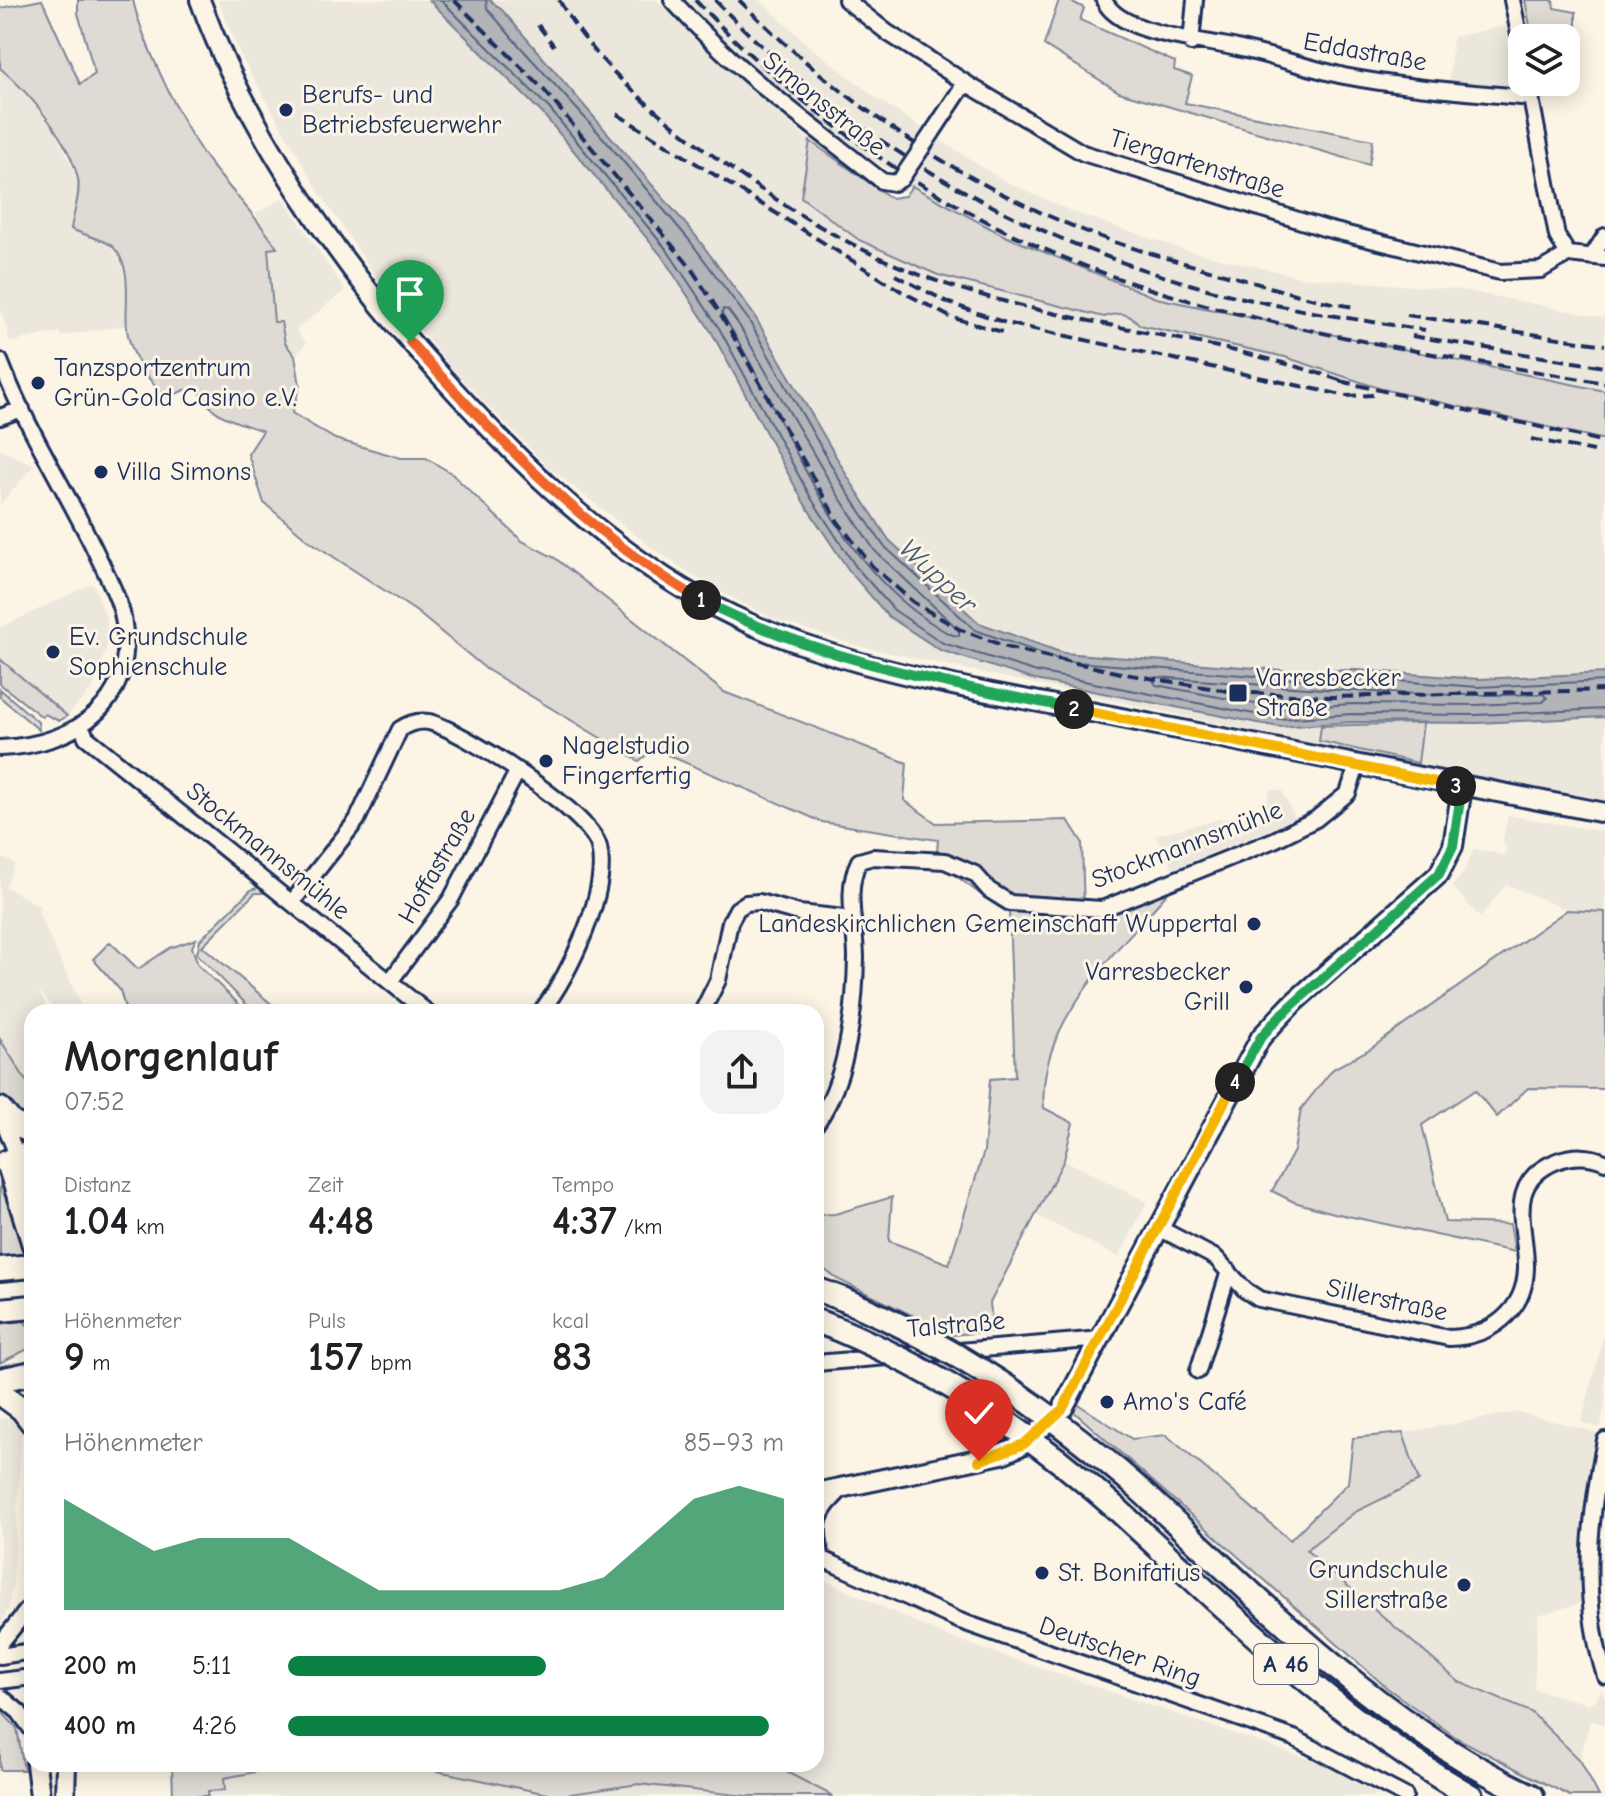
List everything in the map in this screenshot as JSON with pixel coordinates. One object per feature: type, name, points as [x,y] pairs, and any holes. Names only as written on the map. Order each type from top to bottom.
[{"type":"highway","points":[[0,1112],[24,1128]]},
{"type":"highway","points":[[0,1269],[24,1272]]},
{"type":"highway","points":[[0,1280],[24,1273]]},
{"type":"highway","name":"A 46","points":[[824,1292],[903,1324],[991,1373],[1061,1423],[1138,1488],[1266,1608],[1395,1715],[1454,1754],[1532,1796]]},
{"type":"highway","points":[[0,1310],[24,1308]]},
{"type":"highway","name":"A 46","points":[[826,1324],[884,1348],[972,1397],[1042,1445],[1318,1692],[1410,1759],[1471,1796]]},
{"type":"highway","points":[[0,1380],[24,1375]]},
{"type":"highway","points":[[0,1393],[24,1412]]},
{"type":"main road","points":[[200,0],[237,83],[275,153],[377,302],[454,391],[535,475],[573,510],[654,572],[699,599],[769,633],[874,667],[1462,787],[1605,813]]},
{"type":"main road","points":[[824,1491],[979,1461],[1024,1444],[1062,1410],[1261,1037],[1293,1003],[1439,874],[1453,846],[1462,787]]},
{"type":"main road","points":[[17,1161],[24,1200]]},
{"type":"main road","points":[[37,1772],[40,1796]]},
{"type":"main road","points":[[65,1796],[66,1772]]},
{"type":"street","name":"Simonsstraße","points":[[672,0],[744,71],[882,181],[894,183],[901,179],[961,89],[969,85]]},
{"type":"street","name":"Tiergartenstraße","points":[[846,0],[888,33],[1083,153],[1327,229],[1409,252],[1512,274],[1550,267],[1568,254]]},
{"type":"street","name":"Eddastraße","points":[[1104,0],[1113,12],[1168,37],[1191,43],[1235,47],[1345,76],[1426,89],[1531,98]]},
{"type":"street","points":[[1191,43],[1195,0]]},
{"type":"street","points":[[1512,0],[1517,24]]},
{"type":"street","points":[[1531,98],[1557,236],[1568,254],[1599,257],[1605,236]]},
{"type":"street","points":[[0,361],[122,612],[126,638],[119,680],[104,706],[82,727],[52,740],[0,748]]},
{"type":"street","points":[[0,417],[22,409]]},
{"type":"street","points":[[293,901],[357,820],[394,739],[407,724],[426,721],[439,726],[518,770],[576,817],[599,845],[599,878],[585,929],[564,975],[546,1004]]},
{"type":"street","name":"Stockmannsmühle","points":[[82,727],[86,737],[418,1004]]},
{"type":"street","name":"Stockmannsmühle","points":[[824,1108],[832,1092],[846,1040],[854,986],[853,873],[859,861],[873,857],[959,864],[975,874],[989,890],[1010,903],[1102,909],[1274,840],[1316,819],[1348,793],[1357,766]]},
{"type":"street","name":"Hoffastraße","points":[[391,980],[451,899],[518,770]]},
{"type":"street","points":[[706,1004],[718,980],[730,922],[737,909],[746,903],[759,902],[799,913],[853,919]]},
{"type":"street","points":[[0,1112],[17,1161]]},
{"type":"street","name":"Sillerstraße","points":[[1159,1228],[1216,1258],[1245,1290],[1259,1299],[1449,1338],[1468,1338],[1494,1328],[1509,1315],[1525,1286],[1526,1266],[1519,1217],[1521,1200],[1532,1180],[1548,1165],[1563,1159],[1589,1157],[1605,1162]]},
{"type":"street","points":[[1198,1371],[1229,1271]]},
{"type":"street","name":"Talstraße","points":[[824,1362],[1101,1339]]},
{"type":"street","points":[[1605,1440],[1588,1559],[1590,1616],[1605,1676]]},
{"type":"street","points":[[824,1509],[844,1487]]},
{"type":"street","name":"Deutscher Ring","points":[[824,1562],[960,1621],[1294,1738],[1405,1796]]},
{"type":"street","points":[[0,1644],[24,1614]]},
{"type":"street","points":[[0,1656],[24,1652]]},
{"type":"street","points":[[0,1681],[24,1678]]},
{"type":"street","points":[[0,1696],[24,1719]]},
{"type":"shaded area","points":[[42,0],[80,84],[95,74],[78,13],[78,0],[133,0],[155,62],[190,132],[212,166],[277,248],[268,249],[274,322],[281,322],[285,343],[295,356],[300,385],[292,413],[335,439],[401,458],[426,458],[451,473],[522,541],[555,558],[724,692],[907,763],[904,800],[936,823],[1068,820],[1082,842],[1084,916],[1110,914],[1171,889],[1085,989],[1053,1046],[1045,1076],[1044,1108],[1073,1123],[1064,1160],[990,1303],[993,1331],[953,1335],[837,1279],[824,1269],[824,1215],[892,1197],[889,1241],[949,1264],[984,1151],[990,1079],[1015,1077],[1009,913],[936,863],[938,840],[822,822],[654,749],[639,761],[486,669],[417,612],[308,540],[264,503],[248,454],[263,431],[218,413],[199,390],[184,390],[168,398],[154,385],[137,359],[127,330],[127,286],[123,264],[111,245],[71,229],[78,191],[74,164],[47,118],[0,68],[0,8]]},
{"type":"shaded area","points":[[218,0],[657,0],[697,42],[810,141],[890,198],[938,275],[1104,317],[1119,312],[1285,357],[1382,389],[1605,440],[1605,802],[1469,777],[858,646],[776,620],[711,587],[649,546],[547,466],[451,368],[375,275],[321,195],[240,55]]},
{"type":"shaded area","points":[[684,0],[760,0],[807,44],[875,97],[1000,179],[1073,212],[1185,250],[1300,277],[1463,290],[1605,318],[1605,391],[1156,298],[1083,270],[1005,236],[912,186],[826,128],[731,47]]},
{"type":"shaded area","points":[[1059,0],[1069,0],[1084,8],[1080,20],[1175,62],[1174,70],[1192,76],[1185,103],[1373,140],[1369,165],[1119,92],[1044,45]]},
{"type":"shaded area","points":[[1525,0],[1553,0],[1554,8],[1576,12],[1576,24],[1530,24]]},
{"type":"shaded area","points":[[1506,26],[1508,85],[1449,81],[1453,37]]},
{"type":"shaded area","points":[[0,68],[24,87],[58,137],[79,181],[71,229],[110,244],[122,266],[129,293],[127,325],[61,336],[60,332],[10,342],[0,305]]},
{"type":"shaded area","points":[[810,141],[891,198],[905,196],[912,186],[1005,236],[1156,298],[1605,391],[1605,440],[1382,389],[1285,357],[1140,325],[1124,314],[1104,317],[938,275],[859,240],[801,197]]},
{"type":"shaded area","points":[[283,198],[345,290],[296,330],[306,343],[295,356],[285,343],[284,327],[274,322],[268,249],[277,247],[255,214]]},
{"type":"shaded area","points":[[0,450],[34,465],[0,505]]},
{"type":"shaded area","name":"Ev. Grundschule Sophienschule","points":[[93,583],[107,620],[107,646],[93,688],[67,716],[0,659],[0,628]]},
{"type":"shaded area","points":[[0,659],[67,716],[59,721],[45,714],[42,717],[0,684]]},
{"type":"shaded area","points":[[0,689],[38,722],[39,730],[0,697]]},
{"type":"shaded area","points":[[1423,723],[1418,763],[1319,741],[1321,726]]},
{"type":"shaded area","points":[[1270,789],[1282,791],[1296,819],[1173,869],[1155,835],[1220,819],[1264,818]]},
{"type":"shaded area","points":[[1508,815],[1605,832],[1605,912],[1567,910],[1506,884],[1480,918],[1452,886],[1462,875],[1474,849],[1505,855],[1506,845],[1502,844]]},
{"type":"shaded area","points":[[0,857],[15,863],[6,887],[43,908],[38,911],[80,1004],[50,1004],[39,990],[45,1004],[24,1004],[24,1097],[0,1068]]},
{"type":"shaded area","points":[[260,887],[267,893],[255,893],[202,946],[271,1004],[246,1004],[197,954],[200,940],[251,890]]},
{"type":"shaded area","points":[[1567,910],[1605,912],[1605,1089],[1528,1088],[1497,1117],[1475,1090],[1422,1125],[1445,1222],[1510,1224],[1515,1252],[1334,1213],[1294,1202],[1272,1191],[1294,1151],[1301,1109],[1333,1069],[1370,1049]]},
{"type":"shaded area","points":[[196,939],[192,947],[198,965],[239,1004],[124,1004],[120,990],[93,959],[110,942],[138,969],[170,948]]},
{"type":"shaded area","points":[[0,1039],[24,1077],[24,1113],[17,1111],[0,1117]]},
{"type":"shaded area","points":[[1064,1160],[1147,1202],[1119,1257],[1034,1214]]},
{"type":"shaded area","points":[[0,1182],[24,1255],[0,1257]]},
{"type":"shaded area","points":[[24,1321],[24,1351],[0,1363],[0,1324]]},
{"type":"shaded area","points":[[1604,1334],[1605,1405],[1600,1428],[1581,1423]]},
{"type":"shaded area","points":[[1076,1403],[1132,1439],[1166,1435],[1290,1540],[1348,1483],[1353,1438],[1403,1433],[1419,1481],[1355,1512],[1306,1550],[1459,1682],[1531,1712],[1580,1760],[1599,1796],[1570,1796],[1522,1772],[1457,1738],[1387,1688],[1072,1410]]},
{"type":"shaded area","name":"Grundschule Sillerstraße","points":[[1517,1412],[1600,1433],[1583,1524],[1582,1603],[1538,1615],[1534,1689],[1588,1704],[1597,1699],[1601,1690],[1605,1698],[1605,1724],[1590,1721],[1580,1760],[1531,1712],[1459,1682],[1305,1550],[1355,1512],[1419,1481],[1403,1433]]},
{"type":"shaded area","points":[[0,1418],[18,1419],[22,1429],[13,1583],[8,1610],[0,1626]]},
{"type":"shaded area","points":[[824,1580],[943,1635],[1321,1763],[1380,1796],[208,1796],[208,1791],[223,1778],[255,1772],[824,1772]]},
{"type":"shaded area","points":[[0,1710],[17,1728],[24,1770],[0,1770]]},
{"type":"shaded area","points":[[172,1772],[256,1772],[224,1778],[225,1790],[208,1791],[208,1796],[173,1796]]},
{"type":"shaded area","points":[[442,1772],[786,1772],[833,1796],[746,1796],[639,1784],[557,1796]]},
{"type":"water","points":[[429,0],[490,0],[503,11],[696,236],[754,315],[849,479],[889,540],[979,623],[1063,653],[1294,671],[1356,670],[1479,679],[1605,673],[1605,717],[1477,723],[1352,722],[1279,727],[1035,680],[940,650],[888,616],[850,572],[804,503],[712,333],[661,255],[543,114]]},
{"type":"railway","points":[[454,0],[544,90],[691,268],[723,318],[838,522],[872,566],[913,602],[959,629],[1009,648],[1125,674],[1234,692],[1331,697],[1605,690]]},
{"type":"railway","points":[[559,0],[573,23],[608,66],[668,121],[763,191],[872,254],[931,279],[982,295],[1034,309],[1245,353],[1348,383]]},
{"type":"railway","points":[[695,0],[793,92],[901,172],[1019,237],[1080,264],[1144,287],[1257,318],[1431,354],[1605,383]]},
{"type":"railway","points":[[715,0],[765,49],[819,95],[935,175],[997,209],[1126,264],[1193,285],[1250,300],[1425,330]]},
{"type":"railway","points":[[739,0],[816,71],[857,103],[944,162],[990,187],[1085,231],[1119,243],[1321,301],[1354,307]]},
{"type":"railway","points":[[538,25],[554,46]]},
{"type":"railway","points":[[617,114],[901,291],[950,317],[1006,333]]},
{"type":"railway","points":[[895,275],[949,303],[1006,323],[1347,396],[1373,395]]},
{"type":"railway","points":[[1407,315],[1605,345]]},
{"type":"railway","points":[[1412,336],[1605,367]]},
{"type":"railway","points":[[1340,381],[1605,442]]},
{"type":"railway","points":[[1531,439],[1594,451]]},
{"type":"place","name":"Berufs- und Betriebsfeuerwehr","points":[[286,110]]},
{"type":"place","name":"Tanzsportzentrum Grün-Gold Casino e.V.","points":[[38,383]]},
{"type":"place","name":"Villa Simons","points":[[101,472]]},
{"type":"place","name":"Ev. Grundschule Sophienschule","points":[[53,652]]},
{"type":"place","name":"Varresbecker Straße","points":[[1238,693]]},
{"type":"place","name":"Nagelstudio Fingerfertig","points":[[546,761]]},
{"type":"place","name":"Landeskirchlichen Gemeinschaft Wuppertal","points":[[1254,924]]},
{"type":"place","name":"Varresbecker Grill","points":[[1246,987]]},
{"type":"place","name":"Amo's Café","points":[[1107,1402]]},
{"type":"place","name":"St. Bonifatius","points":[[1042,1573]]},
{"type":"place","name":"Grundschule Sillerstraße","points":[[1464,1585]]},
{"type":"route","points":[[410,342],[498,437],[573,510],[654,572],[699,599],[769,633],[874,667],[1462,787],[1453,846],[1439,874],[1293,1003],[1261,1037],[1248,1057],[1125,1296],[1062,1410],[1024,1444],[979,1461]]},
{"type":"water label","name":"Wupper","points":[[938,576]]}]
